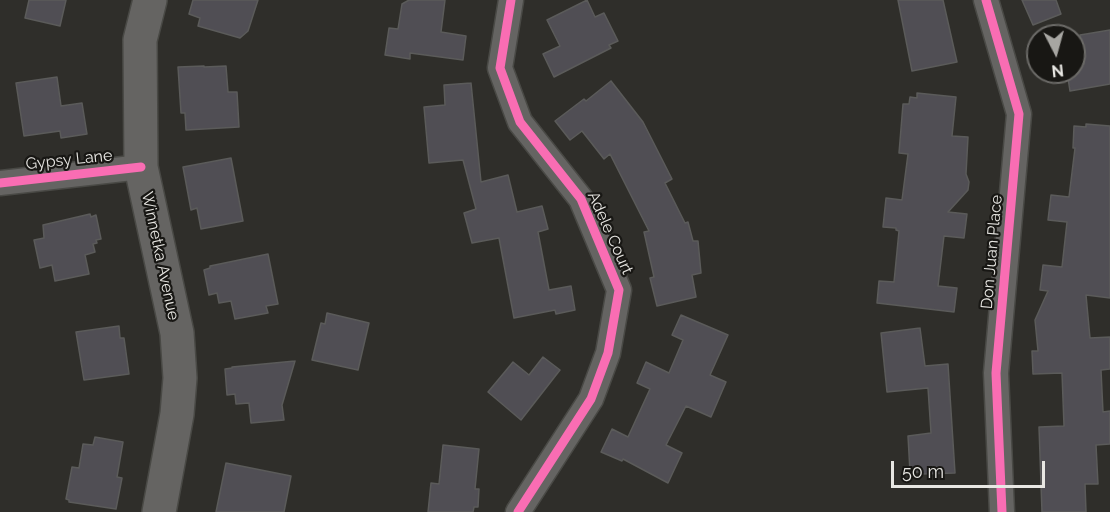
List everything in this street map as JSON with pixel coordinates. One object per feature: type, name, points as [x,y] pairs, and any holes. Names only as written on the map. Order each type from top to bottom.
[{"type":"main road","name":"Winnetka Avenue","points":[[150,0],[140,40],[141,167],[177,333],[180,378],[177,414],[159,512]]},
{"type":"street","name":"Adele Court","points":[[511,0],[500,69],[520,122],[582,199],[618,290],[608,353],[591,399],[518,512]]},
{"type":"street","name":"Don Juan Place","points":[[986,0],[1019,114],[996,373],[1002,512]]},
{"type":"street","name":"Gypsy Lane","points":[[0,183],[141,167]]},
{"type":"building","points":[[29,0],[66,0],[60,26],[25,18]]},
{"type":"building","points":[[193,0],[258,0],[248,31],[240,38],[198,26],[200,18],[189,14]]},
{"type":"building","points":[[409,0],[445,0],[441,32],[466,36],[463,60],[410,53],[410,59],[385,55],[389,28],[398,29],[402,4]]},
{"type":"building","points":[[587,0],[595,17],[604,13],[618,41],[609,45],[611,48],[554,77],[543,54],[560,46],[547,20]]},
{"type":"building","points":[[898,0],[943,0],[957,62],[912,71]]},
{"type":"building","points":[[1022,0],[1056,0],[1061,14],[1033,24]]},
{"type":"building","points":[[1110,30],[1110,84],[1070,91],[1069,84],[1086,84],[1086,34]]},
{"type":"building","points":[[226,66],[228,92],[237,92],[239,127],[186,130],[185,113],[181,113],[178,67]]},
{"type":"building","points":[[57,77],[61,106],[82,103],[87,134],[61,138],[60,131],[24,136],[16,83]]},
{"type":"building","points":[[611,81],[643,122],[672,179],[665,183],[685,223],[688,222],[693,241],[698,241],[701,273],[692,275],[696,297],[657,306],[650,278],[654,277],[644,232],[649,231],[610,154],[604,159],[582,131],[570,140],[555,121]]},
{"type":"building","points":[[471,83],[481,182],[508,175],[517,212],[542,206],[548,229],[538,232],[549,290],[571,286],[575,310],[556,314],[555,310],[514,318],[499,238],[472,243],[464,213],[476,209],[463,160],[429,163],[424,107],[445,105],[444,85]]},
{"type":"building","points":[[917,93],[956,97],[952,136],[968,137],[966,174],[969,182],[968,190],[948,212],[967,214],[964,238],[944,236],[938,286],[957,288],[954,312],[877,303],[879,281],[894,282],[899,231],[896,228],[883,227],[886,198],[902,200],[908,154],[899,153],[903,104],[909,104],[910,97],[917,98]]},
{"type":"building","points":[[1086,124],[1110,126],[1110,298],[1086,295],[1090,338],[1110,337],[1110,369],[1101,370],[1103,412],[1110,411],[1110,444],[1096,445],[1098,484],[1085,484],[1086,512],[1042,512],[1039,427],[1064,426],[1062,373],[1033,374],[1032,351],[1038,351],[1035,320],[1048,291],[1040,290],[1043,265],[1062,267],[1067,222],[1048,220],[1051,195],[1069,197],[1075,148],[1073,148],[1074,126],[1086,127]]},
{"type":"building","points":[[231,158],[243,221],[201,229],[197,208],[191,210],[183,167]]},
{"type":"building","points":[[90,214],[91,217],[96,215],[101,239],[96,240],[97,243],[93,244],[95,252],[85,255],[89,274],[55,281],[52,265],[40,268],[34,240],[44,238],[43,225]]},
{"type":"building","points":[[268,254],[278,304],[266,306],[268,313],[235,319],[231,301],[219,303],[217,293],[209,295],[204,270],[210,266]]},
{"type":"building","points":[[327,313],[369,323],[358,370],[312,360],[321,323],[325,324]]},
{"type":"building","points":[[681,315],[728,335],[710,375],[726,382],[711,417],[686,406],[666,445],[682,453],[668,483],[623,459],[622,461],[601,452],[612,429],[628,437],[650,389],[637,383],[646,362],[669,373],[683,340],[672,335]]},
{"type":"building","points":[[119,326],[120,338],[124,338],[129,374],[84,380],[76,332]]},
{"type":"building","points":[[920,328],[925,366],[948,364],[955,473],[910,472],[908,436],[931,433],[928,388],[887,392],[881,333]]},
{"type":"building","points":[[543,357],[560,370],[521,420],[488,392],[513,362],[529,375]]},
{"type":"building","points":[[295,361],[282,405],[284,420],[251,423],[249,403],[236,404],[235,394],[227,395],[225,369]]},
{"type":"building","points":[[95,437],[123,442],[117,477],[122,478],[116,509],[69,502],[66,499],[72,467],[79,468],[83,444],[93,445]]},
{"type":"building","points":[[443,445],[479,449],[475,489],[479,489],[478,507],[474,507],[473,512],[428,512],[431,483],[439,484]]},
{"type":"building","points":[[226,463],[291,476],[284,512],[216,512]]},
{"type":"cycle path","points":[[511,0],[500,68],[520,122],[581,199],[619,290],[608,353],[591,399],[518,512]]},
{"type":"cycle path","points":[[986,0],[1019,114],[996,373],[1002,512]]},
{"type":"cycle path","points":[[0,183],[141,167]]}]
